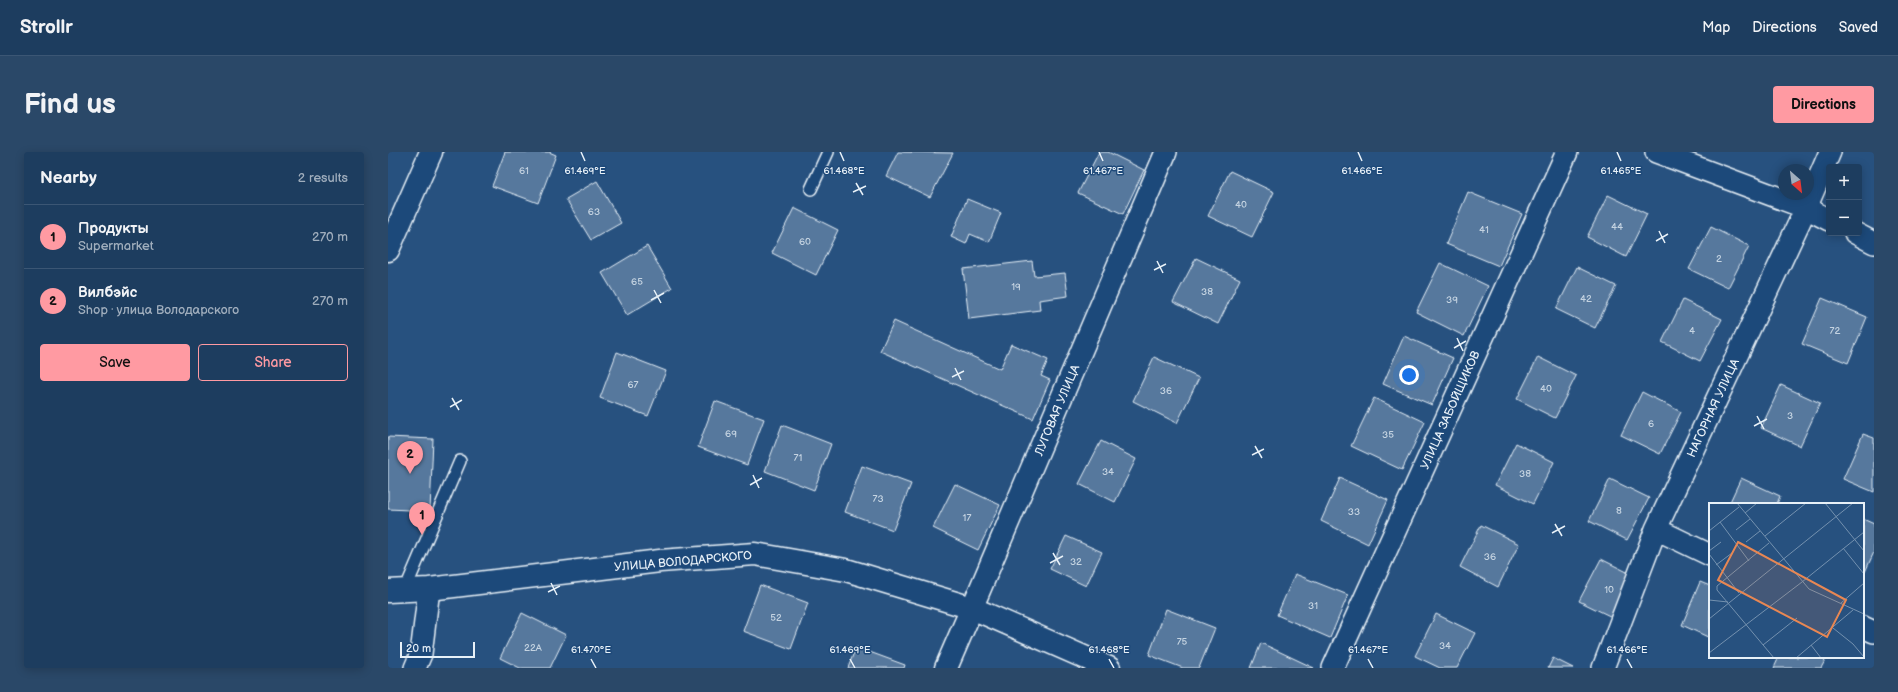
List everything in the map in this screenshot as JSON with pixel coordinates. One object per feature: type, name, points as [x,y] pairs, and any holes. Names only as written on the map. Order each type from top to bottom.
[{"type":"main road","points":[[388,250],[431,152]]},
{"type":"main road","name":"УЛИЦА ВОЛОДАРСКОГО","points":[[396,590],[429,589],[660,561],[755,554],[846,570],[972,608],[1109,668]]},
{"type":"main road","name":"ЛУГОВАЯ УЛИЦА","points":[[946,668],[972,608]]},
{"type":"street","name":"ЛУГОВАЯ УЛИЦА","points":[[972,608],[1166,152]]},
{"type":"street","name":"УЛИЦА ЗАБОЙЩИКОВ","points":[[1333,668],[1567,152]]},
{"type":"street","points":[[1656,152],[1806,208],[1826,218]]},
{"type":"street","name":"НАГОРНАЯ УЛИЦА","points":[[1603,668],[1656,529],[1806,208],[1830,152]]},
{"type":"street","points":[[1861,236],[1874,243]]},
{"type":"street","points":[[1656,529],[1709,555]]},
{"type":"street","points":[[415,668],[421,654],[429,589]]},
{"type":"street","points":[[1864,627],[1874,632]]},
{"type":"lane","points":[[811,189],[828,152]]},
{"type":"lane","points":[[396,590],[460,462]]},
{"type":"building","points":[[505,152],[549,152],[556,155],[538,203],[492,186]]},
{"type":"building","points":[[898,152],[953,153],[930,197],[886,176]]},
{"type":"building","points":[[1099,152],[1108,152],[1144,170],[1123,214],[1078,193]]},
{"type":"building","points":[[1230,171],[1274,192],[1252,237],[1208,216]]},
{"type":"building","points":[[597,181],[621,223],[591,240],[566,199]]},
{"type":"building","points":[[1468,192],[1522,214],[1499,266],[1446,244]]},
{"type":"building","points":[[1608,195],[1647,214],[1626,257],[1587,237]]},
{"type":"building","points":[[967,199],[1001,213],[989,242],[970,234],[966,244],[951,237]]},
{"type":"building","points":[[794,208],[838,230],[816,275],[772,253]]},
{"type":"building","points":[[1711,227],[1749,246],[1728,288],[1689,269]]},
{"type":"building","points":[[647,246],[672,288],[627,315],[602,273]]},
{"type":"building","points":[[1196,258],[1240,279],[1218,324],[1173,302]]},
{"type":"building","points":[[1032,261],[1034,276],[1065,273],[1068,296],[1039,300],[1040,310],[969,319],[963,269]]},
{"type":"building","points":[[1440,263],[1488,286],[1464,336],[1416,312]]},
{"type":"building","points":[[1577,267],[1616,286],[1595,328],[1556,309]]},
{"type":"building","points":[[1822,298],[1867,317],[1848,363],[1802,344]]},
{"type":"building","points":[[1683,300],[1722,319],[1700,361],[1662,342]]},
{"type":"building","points":[[894,321],[1000,369],[1011,344],[1048,360],[1041,376],[1050,380],[1033,419],[880,351]]},
{"type":"building","points":[[1404,336],[1453,358],[1432,405],[1383,384]]},
{"type":"building","points":[[617,352],[666,371],[648,416],[600,398]]},
{"type":"building","points":[[1154,357],[1199,378],[1177,423],[1133,401]]},
{"type":"building","points":[[1538,357],[1576,376],[1555,418],[1517,399]]},
{"type":"building","points":[[1781,385],[1820,403],[1800,446],[1761,428]]},
{"type":"building","points":[[1642,392],[1681,412],[1660,454],[1621,435]]},
{"type":"building","points":[[1374,398],[1425,422],[1402,470],[1351,446]]},
{"type":"building","points":[[715,401],[764,419],[747,465],[698,447]]},
{"type":"building","points":[[782,425],[831,444],[814,490],[765,471]]},
{"type":"building","points":[[1863,434],[1874,438],[1874,492],[1843,479]]},
{"type":"building","points":[[388,437],[433,439],[430,511],[388,509]]},
{"type":"building","points":[[1101,441],[1136,459],[1115,502],[1079,484]]},
{"type":"building","points":[[1516,443],[1554,462],[1533,504],[1495,485]]},
{"type":"building","points":[[862,466],[911,484],[893,530],[845,512]]},
{"type":"building","points":[[1340,478],[1388,500],[1368,544],[1321,521]]},
{"type":"building","points":[[1741,478],[1780,496],[1777,503],[1729,503]]},
{"type":"building","points":[[1610,479],[1649,498],[1627,540],[1589,521]]},
{"type":"building","points":[[955,484],[1000,505],[978,550],[933,528]]},
{"type":"building","points":[[1864,519],[1874,524],[1874,552],[1865,572]]},
{"type":"building","points":[[1481,525],[1519,544],[1498,587],[1460,567]]},
{"type":"building","points":[[1066,536],[1102,552],[1086,586],[1050,569]]},
{"type":"building","points":[[1601,559],[1639,578],[1618,620],[1579,601]]},
{"type":"building","points":[[1295,574],[1348,595],[1330,638],[1277,615]]},
{"type":"building","points":[[1700,582],[1709,586],[1709,638],[1682,625]]},
{"type":"building","points":[[760,585],[808,603],[791,649],[743,631]]},
{"type":"building","points":[[1166,609],[1215,628],[1199,668],[1183,668],[1149,655]]},
{"type":"building","points":[[522,613],[566,635],[550,668],[520,668],[500,658]]},
{"type":"building","points":[[1436,614],[1475,633],[1457,668],[1440,668],[1415,656]]},
{"type":"building","points":[[1261,643],[1314,668],[1251,668]]},
{"type":"building","points":[[856,647],[905,665],[904,668],[848,668]]},
{"type":"building","points":[[1553,658],[1573,668],[1548,668]]},
{"type":"building","points":[[1779,658],[1826,658],[1821,668],[1774,668]]},
{"type":"place","name":"Вилбэйс","points":[[410,474]]},
{"type":"place","name":"Продукты","points":[[422,535]]}]
